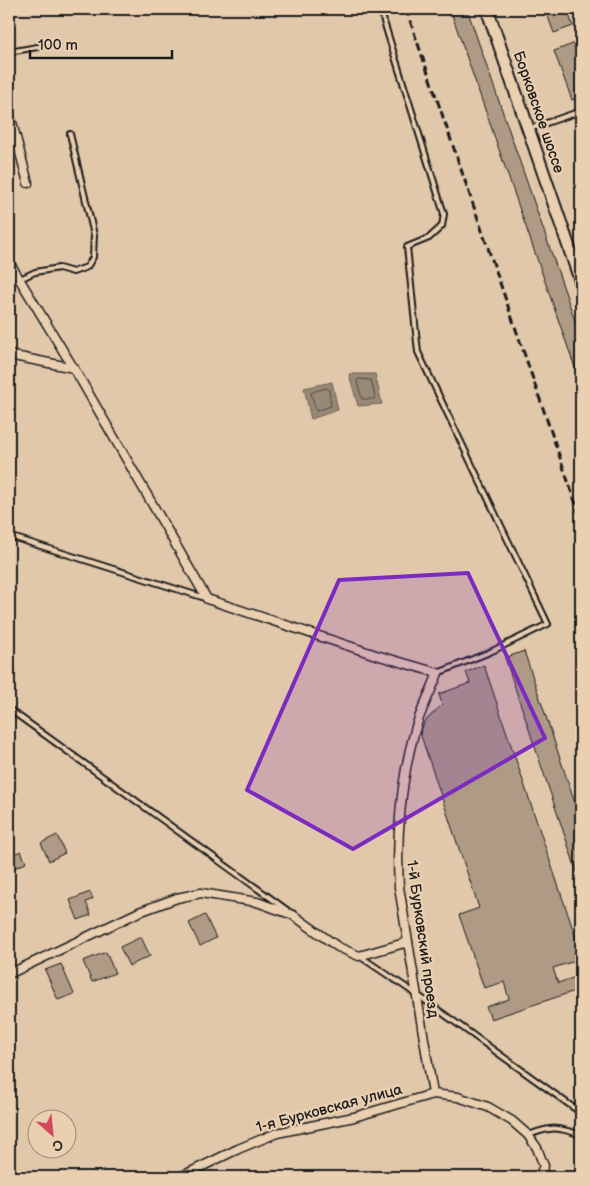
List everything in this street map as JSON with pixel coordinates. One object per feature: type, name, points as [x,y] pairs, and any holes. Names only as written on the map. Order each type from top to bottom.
[{"type":"main road","name":"Борковское шоссе","points":[[487,9],[581,282]]},
{"type":"street","points":[[9,111],[10,124],[28,183]]},
{"type":"street","points":[[9,262],[74,368],[207,599],[376,655],[438,673]]},
{"type":"street","points":[[9,355],[74,368]]},
{"type":"street","name":"1-й Бурковский проезд","points":[[433,1094],[399,887],[397,857],[405,772],[415,729],[438,673]]},
{"type":"street","points":[[9,974],[139,912],[177,898],[201,893],[257,902],[293,915],[338,947],[359,956],[408,942]]},
{"type":"street","points":[[433,1094],[458,1097],[488,1107],[512,1121],[528,1135],[537,1148],[544,1166],[539,1177]]},
{"type":"street","name":"1-я Бурковская улица","points":[[180,1177],[238,1149],[277,1133],[354,1117],[433,1094]]},
{"type":"lane","points":[[380,9],[444,214],[442,226],[430,238],[407,247],[418,352],[548,624],[490,652],[438,673]]},
{"type":"lane","points":[[9,52],[43,46]]},
{"type":"lane","points":[[529,129],[581,111]]},
{"type":"lane","points":[[20,279],[35,272],[58,268],[73,272],[86,267],[93,257],[94,235],[70,134]]},
{"type":"lane","points":[[9,536],[207,599]]},
{"type":"lane","points":[[9,709],[293,915]]},
{"type":"lane","points":[[359,956],[416,994],[581,1113]]},
{"type":"lane","points":[[528,1135],[544,1129],[562,1128],[581,1135]]},
{"type":"highlighted area","points":[[468,573],[545,738],[353,849],[247,790],[339,580]]},
{"type":"water","points":[[349,374],[375,374],[382,404],[358,406]]},
{"type":"water","points":[[332,382],[338,410],[311,419],[304,388]]},
{"type":"building","points":[[450,9],[467,9],[581,338],[581,385]]},
{"type":"building","points":[[545,9],[567,9],[573,26],[554,33]]},
{"type":"building","points":[[581,41],[581,97],[572,100],[554,51]]},
{"type":"building","points":[[524,651],[581,821],[581,881],[505,658]]},
{"type":"building","points":[[484,665],[581,953],[581,959],[553,968],[558,983],[581,975],[581,989],[491,1019],[486,1007],[509,999],[504,982],[484,988],[459,915],[479,908],[420,733],[425,721],[442,705],[439,694],[470,683],[466,672]]},
{"type":"building","points":[[57,835],[65,853],[49,861],[41,843]]},
{"type":"building","points":[[21,851],[26,863],[9,870],[9,856]]},
{"type":"building","points":[[90,892],[93,899],[86,902],[91,915],[78,920],[70,900]]},
{"type":"building","points":[[205,915],[216,938],[200,946],[189,923]]},
{"type":"building","points":[[141,937],[150,956],[129,966],[120,947]]},
{"type":"building","points":[[106,952],[115,973],[92,982],[83,961]]},
{"type":"building","points":[[61,964],[74,994],[58,1000],[45,970]]},
{"type":"railway","points":[[406,9],[581,519]]}]
